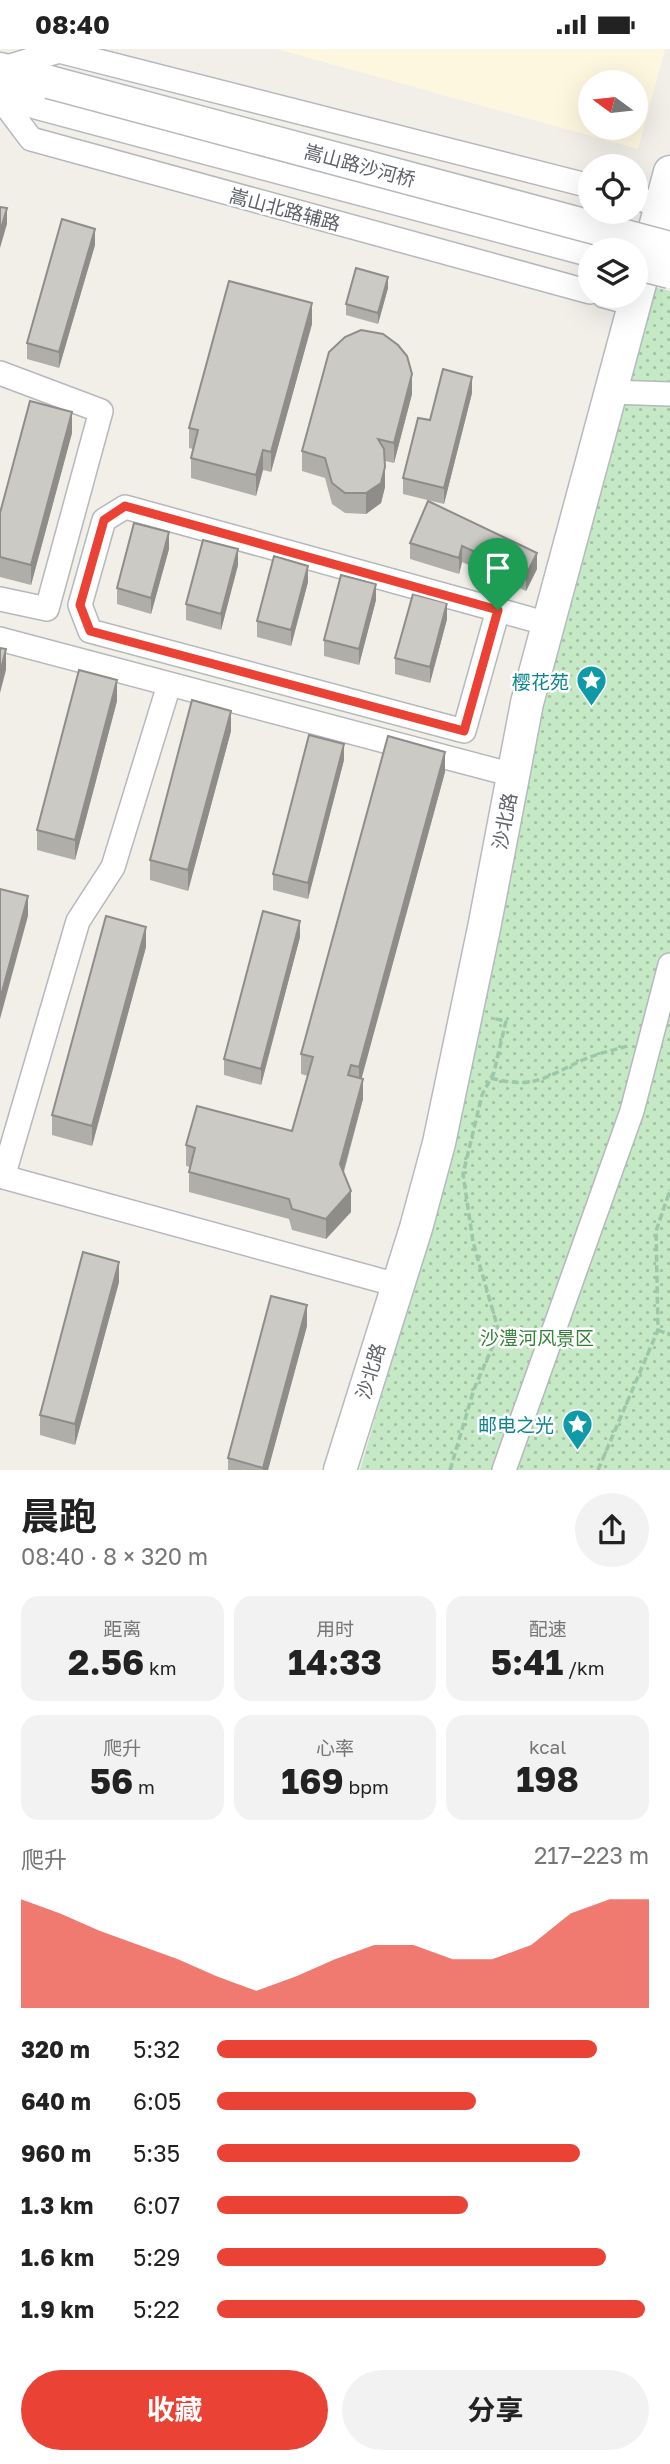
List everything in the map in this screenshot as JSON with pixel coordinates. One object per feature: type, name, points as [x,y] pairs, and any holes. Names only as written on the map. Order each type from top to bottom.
[{"type":"street","points":[[0,82],[59,51],[578,183]]},
{"type":"street","points":[[0,82],[46,93]]},
{"type":"street","name":"嵩山北路辅路","points":[[0,82],[31,139],[578,289]]},
{"type":"street","name":"嵩山路沙河桥","points":[[46,93],[670,248]]},
{"type":"street","name":"嵩山路沙河桥","points":[[46,93],[578,247]]},
{"type":"street","name":"沙北路","points":[[648,238],[655,202],[670,171]]},
{"type":"street","points":[[648,266],[670,272]]},
{"type":"street","name":"沙北路","points":[[340,1470],[416,1228],[439,1143],[527,703],[633,308]]},
{"type":"street","points":[[0,373],[100,411],[47,609],[0,599]]},
{"type":"street","points":[[610,392],[670,394]]},
{"type":"street","points":[[498,610],[464,731],[90,631],[80,605],[104,520],[125,506],[498,610],[548,624]]},
{"type":"street","points":[[0,639],[513,775]]},
{"type":"street","points":[[169,685],[113,867],[78,921],[1,1177],[397,1285]]},
{"type":"street","points":[[504,1470],[632,1111],[670,965]]},
{"type":"path","points":[[450,1470],[474,1389],[499,1332],[473,1242],[463,1174],[482,1095],[494,1072],[506,1021],[466,1013]]},
{"type":"path","points":[[491,1078],[514,1084],[540,1080],[588,1058],[651,1040]]},
{"type":"path","points":[[598,1470],[658,1329],[656,1231],[670,1190]]},
{"type":"path","points":[[658,1329],[670,1335]]},
{"type":"shaded area","points":[[277,49],[665,49],[648,112],[648,70],[578,70],[578,132]]},
{"type":"shaded area","points":[[606,140],[640,140],[638,149]]},
{"type":"green space","name":"沙澧河风景区","points":[[649,286],[670,291],[670,1470],[360,1470],[417,1275],[519,805],[643,308],[648,308]]},
{"type":"building","points":[[0,207],[7,208],[0,232]]},
{"type":"building","points":[[62,219],[95,229],[59,352],[27,343]]},
{"type":"building","points":[[356,268],[388,277],[378,313],[346,304]]},
{"type":"building","points":[[229,281],[312,303],[271,452],[263,450],[256,475],[191,458],[198,430],[189,428]]},
{"type":"building","points":[[361,330],[383,334],[398,345],[407,356],[412,374],[394,443],[378,439],[384,449],[385,467],[381,483],[366,493],[345,493],[332,483],[325,458],[302,451],[329,352],[345,337]]},
{"type":"building","points":[[443,369],[472,377],[444,488],[403,478],[418,418],[430,420]]},
{"type":"building","points":[[30,401],[72,412],[31,565],[0,557],[0,513]]},
{"type":"building","points":[[428,501],[537,553],[526,575],[462,546],[459,558],[410,543]]},
{"type":"building","points":[[134,523],[169,532],[151,598],[117,588]]},
{"type":"building","points":[[203,540],[238,549],[221,614],[186,604]]},
{"type":"building","points":[[274,556],[308,566],[291,630],[257,621]]},
{"type":"building","points":[[341,575],[376,584],[359,649],[324,640]]},
{"type":"building","points":[[413,594],[447,603],[430,667],[395,658]]},
{"type":"building","points":[[0,648],[6,649],[0,673]]},
{"type":"building","points":[[79,670],[117,680],[75,840],[37,830]]},
{"type":"building","points":[[192,700],[231,711],[188,870],[150,860]]},
{"type":"building","points":[[309,735],[344,744],[308,883],[273,874]]},
{"type":"building","points":[[388,736],[445,752],[359,1067],[351,1065],[348,1075],[363,1079],[340,1164],[351,1191],[326,1219],[292,1209],[289,1199],[189,1172],[195,1148],[186,1145],[197,1106],[292,1131],[313,1057],[301,1054]]},
{"type":"building","points":[[0,889],[28,896],[0,999]]},
{"type":"building","points":[[263,911],[300,921],[261,1069],[224,1059]]},
{"type":"building","points":[[106,916],[146,927],[92,1126],[52,1115]]},
{"type":"building","points":[[83,1252],[119,1262],[75,1424],[40,1415]]},
{"type":"building","points":[[271,1296],[307,1305],[263,1468],[228,1458]]},
{"type":"place","name":"樱花苑","points":[[592,708]]},
{"type":"place","name":"邮电之光","points":[[577,1451]]},
{"type":"route","points":[[125,506],[498,610],[464,731],[90,631],[80,605],[104,520],[125,506]]}]
